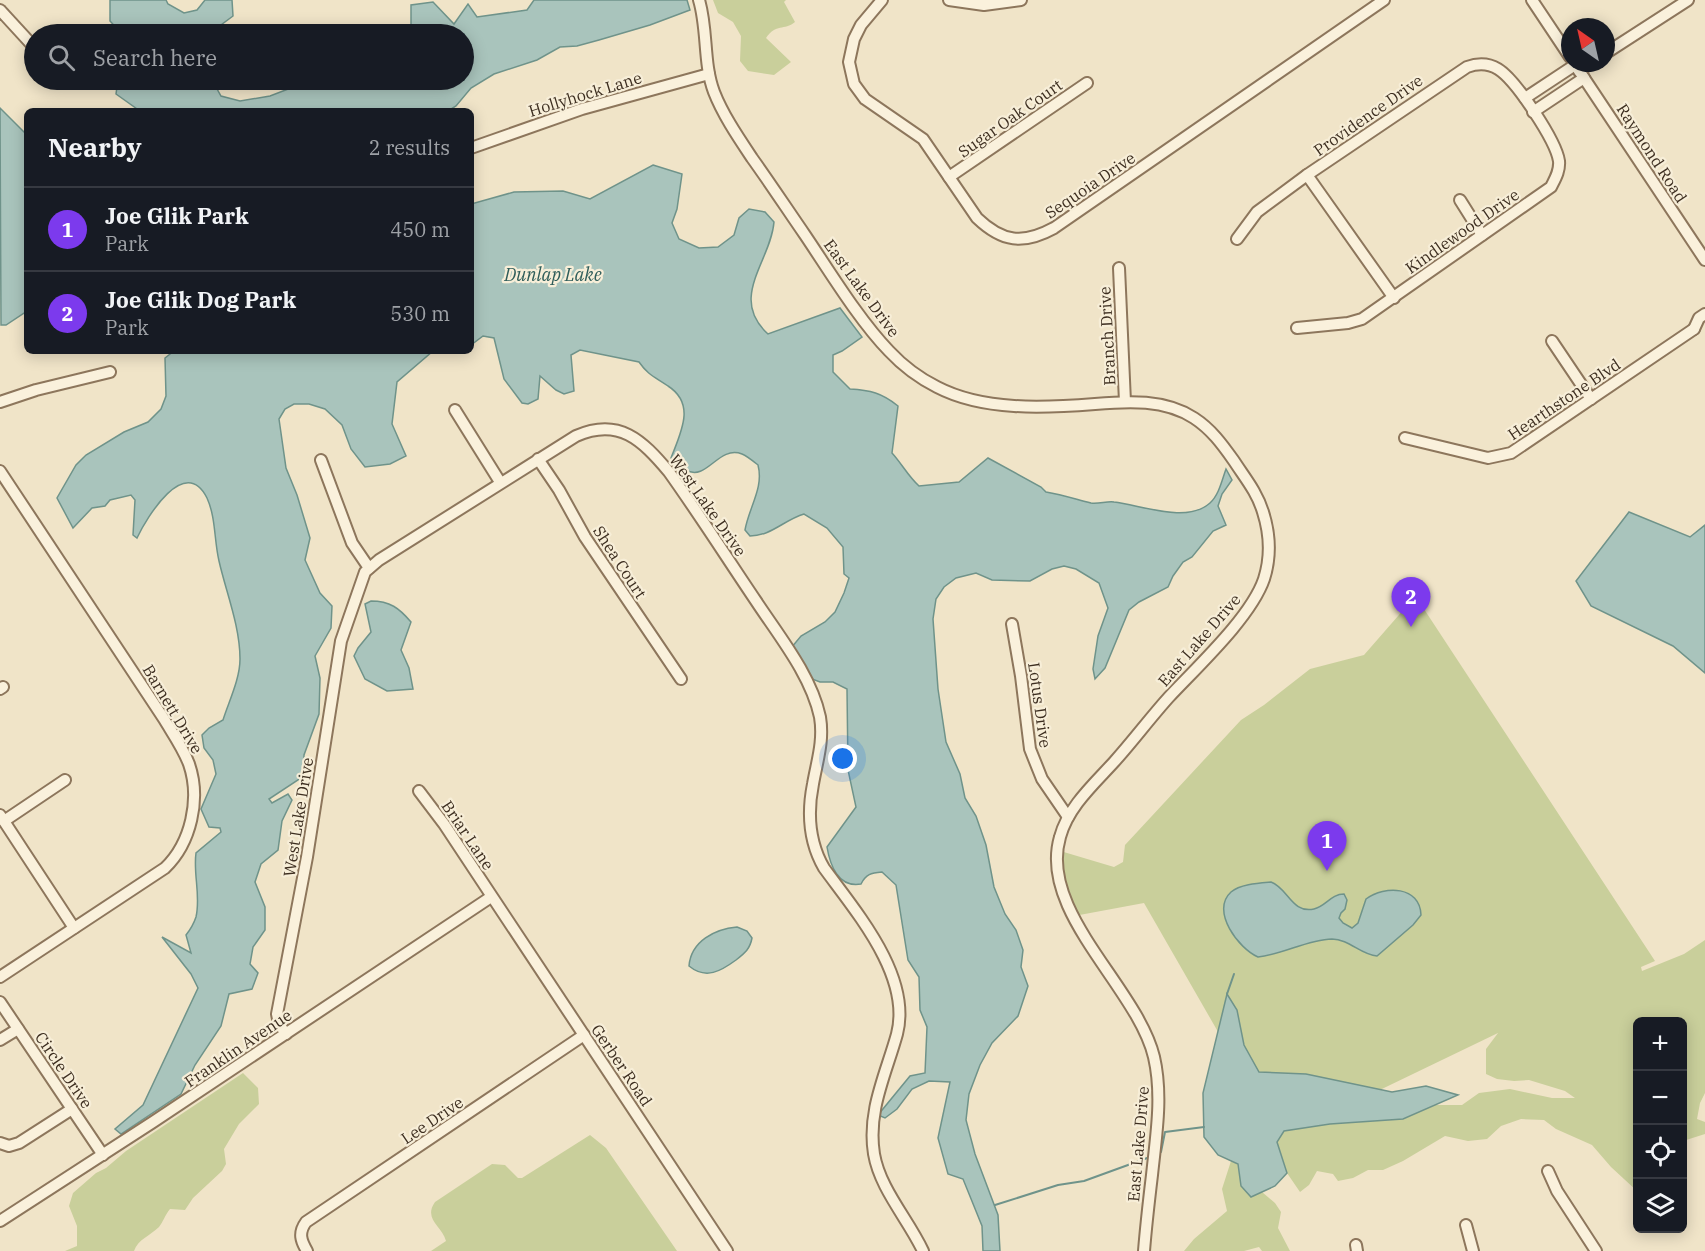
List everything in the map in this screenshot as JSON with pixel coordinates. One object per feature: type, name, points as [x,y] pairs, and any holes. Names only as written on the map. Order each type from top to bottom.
[{"type":"street","name":"East Lake Drive","points":[[699,0],[704,20],[709,74],[716,97],[726,117],[877,337],[904,365],[946,392],[980,402],[1032,405],[1125,402],[1158,405],[1181,411],[1194,418],[1216,437],[1251,485],[1263,511],[1269,538],[1267,566],[1264,580],[1251,605],[1096,781],[1068,817],[1059,837],[1057,850],[1059,876],[1064,895],[1087,939],[1146,1033],[1157,1070],[1159,1095],[1157,1127],[1144,1251]]},
{"type":"street","name":"Sequoia Drive","points":[[882,0],[861,25],[854,39],[849,62],[854,84],[865,99],[923,139],[977,218],[988,229],[1015,240],[1039,236],[1054,228],[1384,0]]},
{"type":"street","points":[[949,0],[984,5],[1021,0]]},
{"type":"street","name":"Raymond Road","points":[[1532,0],[1561,43]]},
{"type":"street","points":[[1615,47],[1688,0]]},
{"type":"street","points":[[0,10],[24,36]]},
{"type":"street","name":"Providence Drive","points":[[1237,239],[1257,212],[1307,175],[1467,67],[1478,63],[1499,69],[1525,98]]},
{"type":"street","points":[[1525,98],[1569,72]]},
{"type":"street","points":[[1533,112],[1572,72]]},
{"type":"street","name":"Raymond Road","points":[[1580,72],[1705,260]]},
{"type":"street","name":"Hollyhock Lane","points":[[474,147],[582,109],[709,74]]},
{"type":"street","name":"Sugar Oak Court","points":[[949,177],[1087,83]]},
{"type":"street","name":"Kindlewood Drive","points":[[1297,328],[1348,323],[1362,319],[1551,187],[1558,172],[1559,162],[1555,150],[1525,98]]},
{"type":"street","points":[[1307,175],[1394,298]]},
{"type":"street","points":[[1460,200],[1482,235]]},
{"type":"street","name":"Branch Drive","points":[[1119,268],[1125,402]]},
{"type":"street","name":"Hearthstone Blvd","points":[[1405,438],[1488,458],[1511,453],[1700,329],[1699,318],[1705,314]]},
{"type":"street","points":[[1552,341],[1591,399]]},
{"type":"street","points":[[0,402],[36,390],[110,372]]},
{"type":"street","points":[[455,410],[500,482]]},
{"type":"street","name":"West Lake Drive","points":[[286,1034],[279,1024],[277,1014],[307,857],[340,641],[365,572],[379,560],[500,482],[576,436],[592,430],[614,429],[625,432],[658,458],[678,484],[791,654],[812,694],[818,711],[821,734],[819,761],[810,801],[813,845],[824,868],[877,943],[899,1001],[899,1025],[874,1112],[874,1156],[885,1186],[923,1251]]},
{"type":"street","points":[[321,459],[352,543],[369,568]]},
{"type":"street","name":"Shea Court","points":[[538,459],[559,490],[585,537],[681,679]]},
{"type":"street","name":"Barnett Drive","points":[[0,471],[169,727],[189,763],[195,787],[190,823],[184,841],[172,861],[155,876],[0,977]]},
{"type":"street","name":"Lotus Drive","points":[[1012,624],[1030,749],[1042,779],[1068,817]]},
{"type":"street","points":[[65,780],[2,818],[74,928]]},
{"type":"street","name":"Briar Lane","points":[[419,791],[491,897]]},
{"type":"street","name":"Franklin Avenue","points":[[0,1221],[491,897]]},
{"type":"street","name":"Gerber Road","points":[[491,897],[727,1251]]},
{"type":"street","name":"Circle Drive","points":[[0,1002],[103,1155]]},
{"type":"street","points":[[0,1040],[18,1029]]},
{"type":"street","name":"Lee Drive","points":[[307,1251],[300,1232],[306,1222],[584,1035]]},
{"type":"street","points":[[0,1143],[9,1146],[19,1143],[72,1109]]},
{"type":"street","points":[[1548,1171],[1557,1191],[1596,1251]]},
{"type":"street","points":[[1466,1225],[1473,1251]]},
{"type":"green space","points":[[713,0],[786,0],[784,2],[795,22],[773,30],[766,38],[791,62],[774,75],[748,71],[740,61],[741,36],[733,22],[718,13]]},
{"type":"green space","points":[[1422,606],[1655,961],[1641,967],[1642,971],[1684,954],[1705,940],[1705,1093],[1700,1103],[1697,1119],[1705,1122],[1705,1134],[1687,1140],[1687,1017],[1633,1017],[1633,1187],[1592,1145],[1556,1129],[1544,1120],[1521,1119],[1501,1126],[1487,1139],[1468,1141],[1445,1136],[1403,1161],[1383,1170],[1368,1170],[1353,1178],[1338,1181],[1333,1174],[1317,1171],[1309,1185],[1300,1192],[1287,1173],[1277,1142],[1279,1138],[1144,903],[1074,916],[1057,850],[1114,867],[1123,862],[1125,845],[1241,720],[1310,669],[1364,655],[1405,608]],"holes":[[[1498,1033],[1486,1049],[1486,1074],[1497,1079],[1529,1080],[1565,1091],[1575,1098],[1552,1098],[1510,1089],[1479,1093],[1462,1105],[1435,1105],[1403,1119],[1303,1127]]]},
{"type":"green space","points":[[243,1073],[258,1088],[259,1104],[239,1124],[224,1149],[226,1164],[222,1171],[193,1198],[185,1210],[170,1209],[159,1227],[141,1241],[134,1251],[65,1251],[77,1246],[77,1226],[69,1206],[73,1193],[126,1151]]},
{"type":"green space","points":[[590,1135],[606,1148],[677,1251],[431,1251],[446,1241],[432,1218],[431,1213],[435,1202],[492,1164],[505,1165],[518,1178],[522,1178]]},
{"type":"green space","points":[[1231,1161],[1238,1164],[1241,1186],[1251,1197],[1262,1192],[1275,1203],[1281,1212],[1278,1228],[1290,1251],[1262,1251],[1259,1247],[1244,1251],[1184,1251],[1194,1239],[1227,1211],[1222,1189]]},
{"type":"water","points":[[110,0],[166,0],[168,4],[184,13],[197,10],[205,0],[232,0],[233,16],[222,24],[113,24],[110,21]]},
{"type":"water","points":[[534,0],[687,0],[690,10],[599,40],[577,46],[560,47],[537,60],[494,74],[474,86],[474,24],[454,24],[468,4],[477,17],[527,10]]},
{"type":"water","points":[[433,2],[454,24],[411,24],[411,5]]},
{"type":"water","points":[[117,90],[218,90],[221,96],[240,101],[270,96],[286,90],[469,90],[453,108],[136,108],[116,94]]},
{"type":"water","points":[[0,108],[24,132],[24,313],[6,325],[1,325]]},
{"type":"water","name":"Dunlap Lake","points":[[653,165],[682,174],[677,209],[672,223],[679,239],[699,248],[718,247],[734,235],[739,218],[749,209],[765,212],[774,222],[752,293],[752,307],[757,320],[768,334],[840,308],[862,337],[833,355],[833,372],[850,389],[876,393],[898,406],[892,453],[919,486],[959,482],[988,458],[1046,492],[1091,503],[1114,502],[1177,513],[1200,509],[1210,503],[1218,492],[1226,469],[1232,480],[1222,494],[1218,506],[1226,525],[1213,531],[1192,557],[1183,562],[1168,587],[1139,602],[1129,610],[1105,668],[1095,679],[1093,669],[1098,636],[1108,608],[1099,583],[1076,569],[1064,566],[1052,569],[1030,581],[992,580],[976,573],[956,578],[944,587],[936,599],[933,619],[938,689],[946,742],[960,774],[965,798],[976,816],[986,845],[994,887],[1005,914],[1016,930],[1023,950],[1021,967],[1028,986],[1018,1016],[992,1043],[980,1065],[969,1094],[966,1120],[975,1154],[998,1215],[1000,1251],[983,1251],[982,1226],[963,1179],[948,1174],[938,1138],[950,1082],[929,1081],[912,1089],[897,1109],[885,1118],[878,1115],[910,1076],[925,1073],[927,1027],[920,1010],[919,977],[908,960],[896,885],[882,872],[869,875],[861,884],[846,882],[836,874],[830,861],[827,847],[856,807],[848,770],[847,689],[833,682],[820,682],[812,679],[791,648],[801,636],[825,622],[835,612],[849,578],[844,574],[843,547],[827,528],[804,514],[771,531],[750,536],[745,530],[758,490],[758,465],[744,455],[734,453],[726,454],[700,471],[693,472],[680,466],[671,458],[684,419],[682,401],[677,393],[649,373],[639,362],[580,350],[571,355],[574,391],[564,394],[540,376],[538,399],[528,404],[522,403],[504,379],[494,338],[483,336],[474,343],[474,203],[514,192],[563,191],[590,199]]},
{"type":"water","points":[[170,354],[430,354],[397,382],[392,424],[406,456],[390,464],[365,467],[351,449],[342,425],[325,409],[309,404],[294,404],[285,409],[279,419],[286,468],[310,538],[305,560],[320,593],[332,606],[331,628],[315,656],[320,678],[319,714],[304,755],[303,774],[298,780],[269,799],[272,803],[288,794],[292,800],[282,821],[278,850],[261,864],[255,882],[265,907],[265,930],[253,947],[250,964],[258,973],[252,989],[229,994],[221,1026],[195,1065],[181,1094],[121,1134],[115,1129],[143,1105],[198,988],[191,974],[162,937],[191,953],[186,935],[194,922],[197,909],[196,853],[221,832],[220,828],[209,827],[201,809],[216,774],[213,760],[204,748],[202,735],[223,720],[238,674],[239,647],[219,561],[212,513],[207,498],[198,486],[188,483],[178,486],[168,494],[149,517],[137,538],[133,535],[135,500],[131,495],[110,500],[105,506],[92,508],[73,528],[57,498],[76,465],[86,455],[124,432],[148,422],[161,409],[166,396],[165,358]]},
{"type":"water","points":[[1629,512],[1690,537],[1705,525],[1705,673],[1673,646],[1591,606],[1576,581]]},
{"type":"water","points":[[371,601],[394,606],[411,622],[401,650],[409,668],[413,689],[387,691],[365,679],[354,656],[371,632],[365,604]]},
{"type":"water","points":[[1271,882],[1282,889],[1300,908],[1307,910],[1314,909],[1344,894],[1347,900],[1345,909],[1339,918],[1352,928],[1358,923],[1366,899],[1374,894],[1391,890],[1400,891],[1415,898],[1421,915],[1413,925],[1377,956],[1332,939],[1258,957],[1243,946],[1230,929],[1225,919],[1225,900],[1239,887]]},
{"type":"water","points":[[737,927],[747,931],[752,938],[744,953],[725,968],[713,972],[701,973],[689,966],[699,943],[720,930]]},
{"type":"water","points":[[1227,994],[1237,1010],[1244,1045],[1259,1072],[1306,1074],[1392,1092],[1426,1086],[1458,1095],[1403,1119],[1330,1124],[1284,1131],[1277,1142],[1287,1173],[1275,1186],[1251,1197],[1241,1186],[1238,1164],[1218,1155],[1204,1137],[1203,1093]]},
{"type":"waterway","points":[[1227,994],[1234,974]]},
{"type":"waterway","points":[[1158,1154],[1161,1152],[1165,1132],[1204,1127]]},
{"type":"waterway","points":[[995,1205],[1058,1185],[1084,1181],[1150,1157]]},
{"type":"place","name":"Joe Glik Dog Park","points":[[1411,627]]},
{"type":"place","name":"Joe Glik Park","points":[[1327,871]]}]
